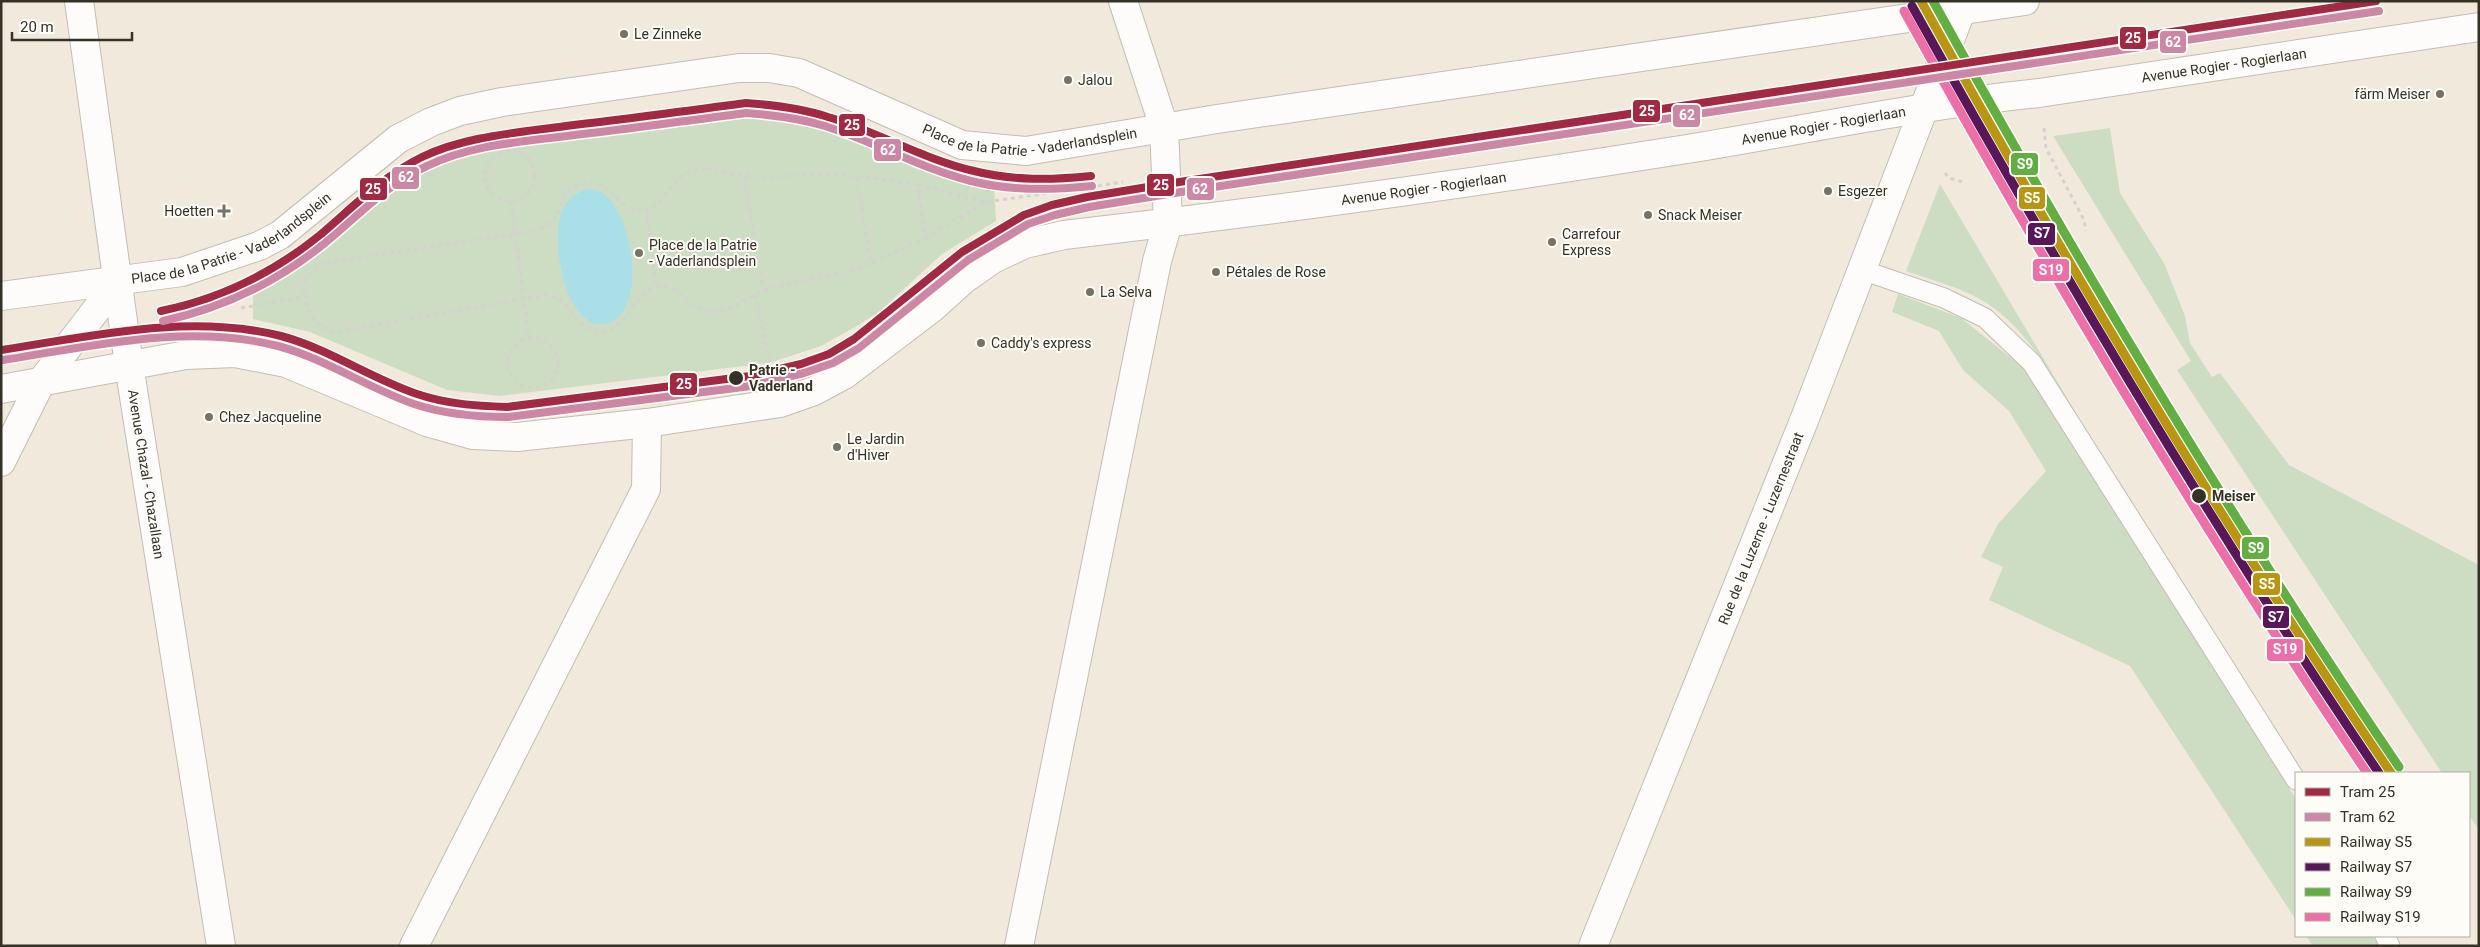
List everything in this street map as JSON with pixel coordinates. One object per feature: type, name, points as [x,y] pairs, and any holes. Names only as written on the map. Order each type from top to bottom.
[{"type":"street","name":"Avenue Chazal - Chazallaan","points":[[80,1],[106,203],[119,280],[130,365],[221,946]]},
{"type":"street","points":[[1020,946],[1157,261],[1168,223],[1164,127],[1123,1]]},
{"type":"street","points":[[1164,127],[1963,6],[2025,1]]},
{"type":"street","name":"Rue de la Luzerne - Luzernestraat","points":[[1592,946],[1801,427],[1925,109],[1963,6]]},
{"type":"street","name":"Avenue Rogier - Rogierlaan","points":[[1168,223],[1560,169],[1925,109],[2479,27]]},
{"type":"street","name":"Place de la Patrie - Vaderlandsplein","points":[[119,280],[182,272],[259,246],[280,235],[398,139],[431,122],[460,111],[502,102],[739,68],[770,68],[799,73],[962,145],[1026,151],[1164,127]]},
{"type":"street","points":[[1,389],[186,355],[235,353],[286,363],[427,422],[473,435],[516,437],[646,423],[780,403],[814,391],[844,375],[932,308],[963,280],[993,259],[1025,244],[1064,235],[1168,223]]},
{"type":"street","points":[[1,296],[119,280]]},
{"type":"street","points":[[1,462],[41,382],[119,280]]},
{"type":"street","points":[[414,946],[646,489],[646,423]]},
{"type":"lane","points":[[1862,270],[1944,298],[1986,318],[2032,363],[2295,778]]},
{"type":"path","points":[[506,141],[507,151]]},
{"type":"path","points":[[2046,148],[2084,220],[2086,231]]},
{"type":"path","points":[[507,151],[525,156],[534,169],[535,182],[527,195],[511,201],[498,199],[490,191],[484,177],[488,164],[497,155],[507,151]]},
{"type":"path","points":[[986,202],[918,185],[857,177],[744,177],[722,174],[707,168],[690,171],[676,179],[656,205],[646,209],[632,210],[620,203],[609,190],[598,183],[583,183],[568,190],[551,222],[537,231],[322,263],[310,273],[303,285],[308,314],[319,326],[336,332],[546,295],[560,300],[584,327],[599,332],[613,329],[625,318],[642,294],[656,287],[669,288],[681,292],[695,305],[708,313],[723,312],[738,306],[764,290],[871,264],[925,238],[986,202],[1123,182]]},
{"type":"path","points":[[1945,173],[1949,178],[1963,182]]},
{"type":"path","points":[[744,177],[764,290]]},
{"type":"path","points":[[857,177],[871,264]]},
{"type":"path","points":[[918,185],[925,238]]},
{"type":"path","points":[[511,201],[529,338]]},
{"type":"path","points":[[646,209],[656,287]]},
{"type":"path","points":[[756,295],[771,367]]},
{"type":"path","points":[[241,308],[305,297]]},
{"type":"path","points":[[529,338],[543,339],[554,348],[558,364],[553,378],[545,384],[533,388],[521,385],[513,378],[508,363],[514,347],[520,341],[529,338]]},
{"type":"green space","name":"Place de la Patrie - Vaderlandsplein","points":[[737,110],[783,114],[842,127],[925,169],[959,181],[994,188],[996,221],[942,254],[880,311],[857,326],[821,346],[769,363],[500,396],[447,390],[310,332],[253,319],[253,293],[329,244],[408,180],[449,159],[472,151],[508,143]]},
{"type":"green space","points":[[2110,128],[2120,193],[2164,263],[2185,316],[2190,343],[2212,377],[2220,373],[2289,465],[2479,565],[2479,830],[2470,816],[2470,772],[2441,772],[2177,370],[2191,361],[2053,136]]},
{"type":"green space","points":[[1940,184],[2083,425],[2038,355],[2011,323],[1995,309],[1970,294],[1906,271]]},
{"type":"green space","points":[[1898,294],[1961,318],[2025,369],[2295,797],[2295,918],[2130,666],[1989,600],[2003,567],[1981,557],[1998,524],[2046,471],[2009,411],[1963,370],[1939,331],[1892,312]]},
{"type":"green space","points":[[2307,937],[2374,937],[2378,946],[2313,946]]},
{"type":"water","points":[[585,189],[597,190],[610,199],[620,216],[628,237],[632,260],[632,282],[628,302],[619,317],[605,324],[591,322],[579,312],[570,297],[563,277],[559,256],[558,236],[560,218],[565,205]]},
{"type":"tram line","name":"25","points":[[1,350],[141,329],[176,327],[247,329],[281,336],[316,348],[417,394],[462,404],[507,407],[750,376],[801,364],[829,354],[854,339],[962,252],[1024,215],[1052,205],[1087,197],[1166,184],[2376,1]]},
{"type":"tram line","name":"62","points":[[3,360],[140,339],[175,337],[244,339],[278,346],[313,358],[414,404],[449,413],[496,417],[751,386],[804,373],[833,363],[859,348],[968,260],[1028,224],[1089,207],[2379,11]]},
{"type":"tram line","name":"25","points":[[161,311],[225,292],[265,273],[302,249],[394,173],[422,157],[456,144],[511,133],[746,103],[808,111],[847,123],[937,160],[974,171],[1003,177],[1032,179],[1091,176]]},
{"type":"tram line","name":"62","points":[[163,321],[186,316],[228,301],[249,292],[288,270],[325,243],[373,201],[412,173],[460,153],[513,143],[746,113],[786,117],[825,126],[952,176],[971,181],[1001,187],[1031,189],[1092,186]]},
{"type":"rail line","name":"S5","points":[[1921,1],[2032,198],[2147,392],[2266,584],[2390,772]]},
{"type":"rail line","name":"S9","points":[[1933,1],[2043,196],[2157,390],[2276,580],[2399,767]]},
{"type":"rail line","name":"S7","points":[[1912,6],[2023,202],[2137,395],[2256,585],[2378,772]]},
{"type":"rail line","name":"S19","points":[[1904,11],[2014,205],[2127,397],[2244,587],[2366,772]]},
{"type":"place","name":"Le Zinneke","points":[[624,34]]},
{"type":"place","name":"Jalou","points":[[1068,80]]},
{"type":"place","name":"färm Meiser","points":[[2440,94]]},
{"type":"place","name":"Esgezer","points":[[1828,191]]},
{"type":"place","name":"Hoetten","points":[[224,211]]},
{"type":"place","name":"Snack Meiser","points":[[1648,215]]},
{"type":"place","name":"Carrefour Express","points":[[1552,242]]},
{"type":"place","name":"Place de la Patrie - Vaderlandsplein","points":[[639,253]]},
{"type":"place","name":"Pétales de Rose","points":[[1216,272]]},
{"type":"place","name":"La Selva","points":[[1090,292]]},
{"type":"place","name":"Caddy's express","points":[[981,343]]},
{"type":"place","name":"Patrie - Vaderland","points":[[736,378]]},
{"type":"place","name":"Chez Jacqueline","points":[[209,417]]},
{"type":"place","name":"Le Jardin d'Hiver","points":[[837,447]]},
{"type":"place","name":"Meiser","points":[[2199,496]]}]
